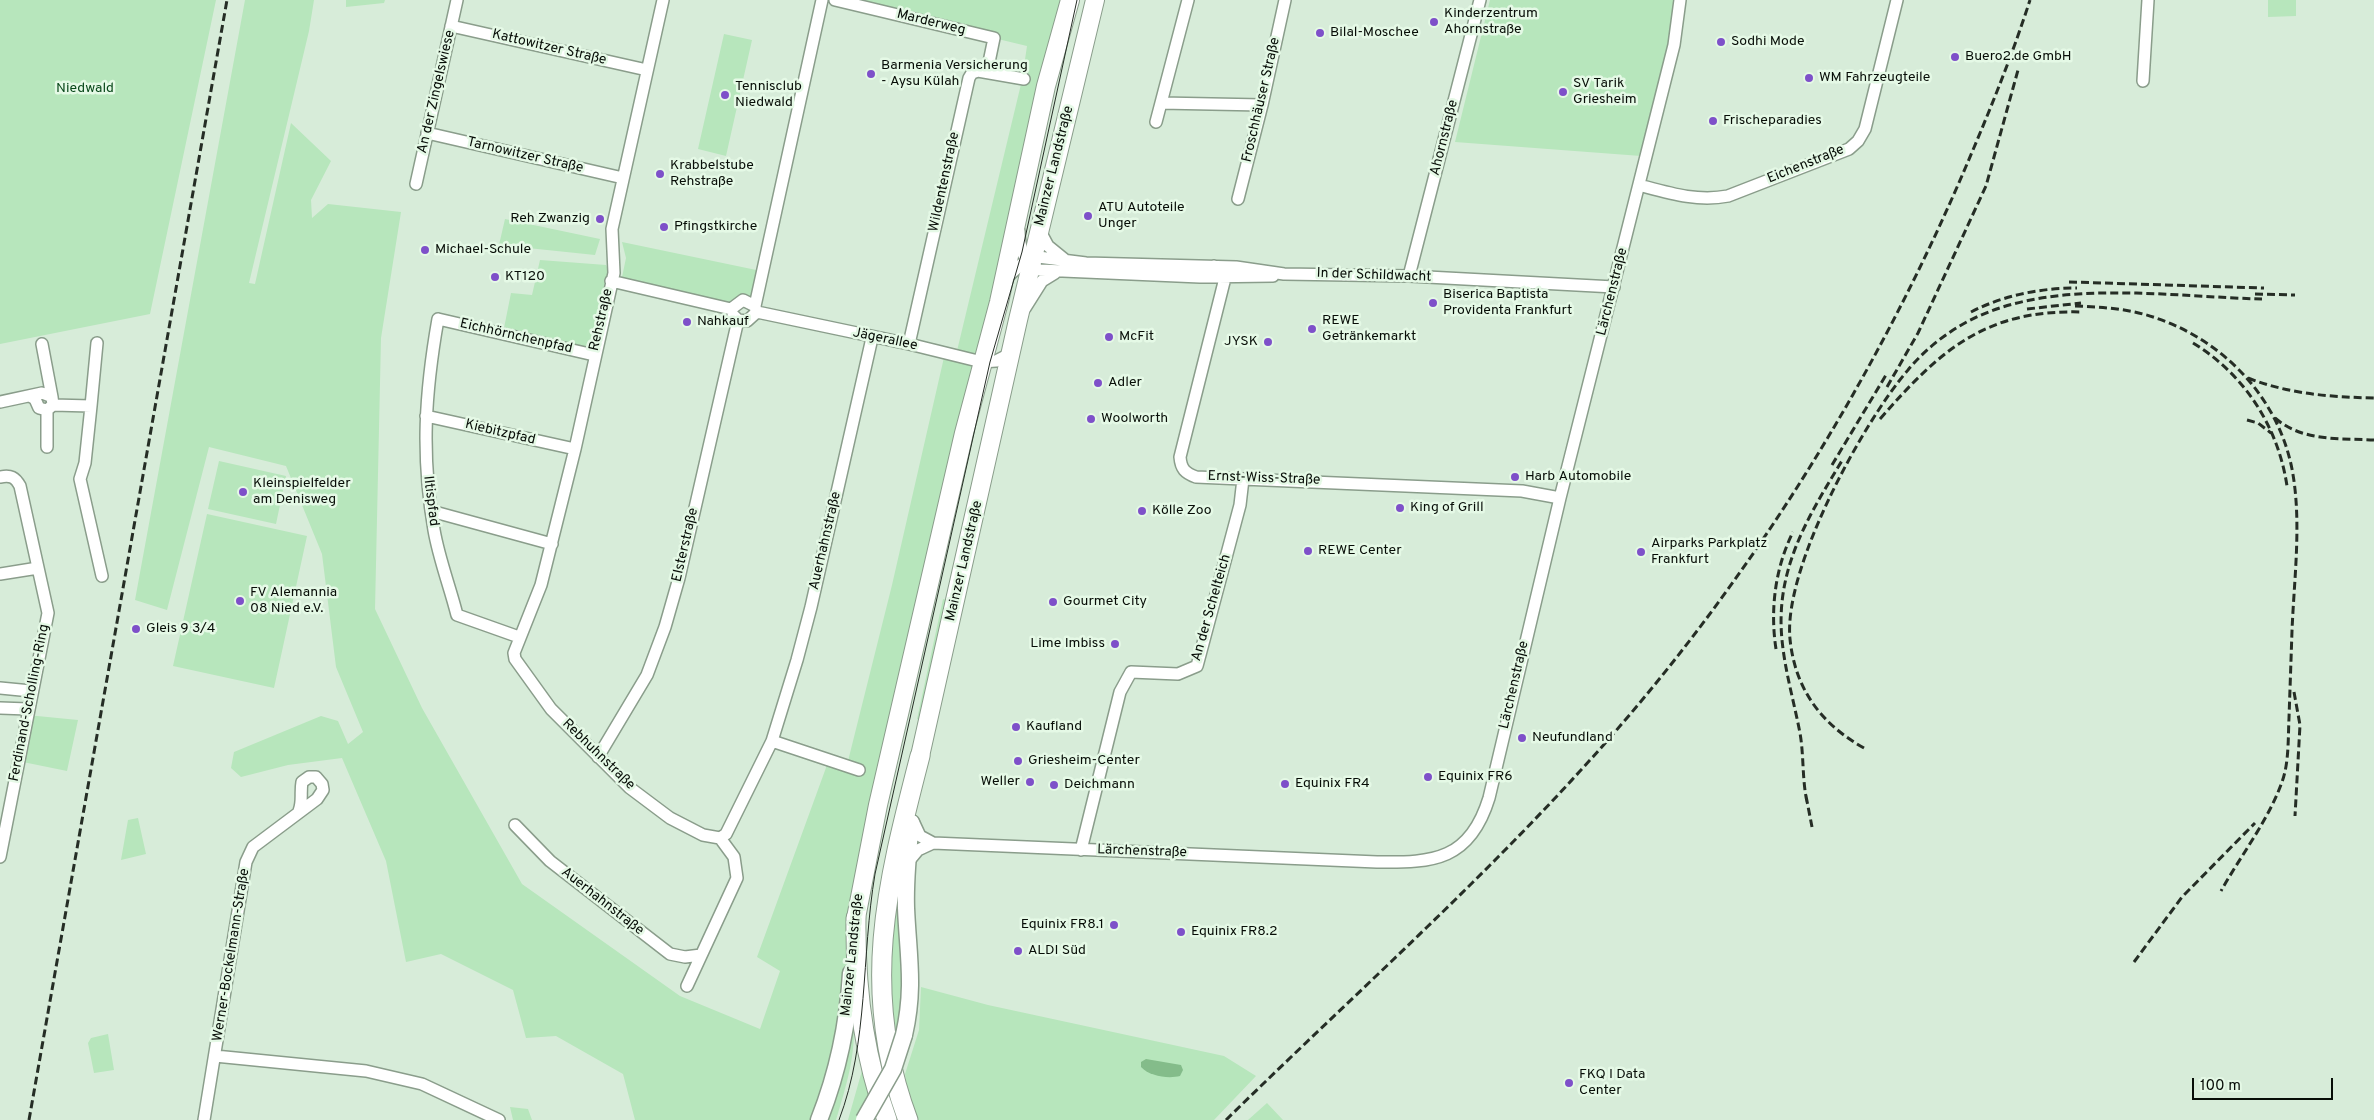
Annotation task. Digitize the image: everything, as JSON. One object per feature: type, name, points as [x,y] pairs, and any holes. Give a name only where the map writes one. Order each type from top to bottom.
[{"type":"highway","points":[[908,1120],[888,1051],[880,980],[887,896],[895,855],[920,756]]},
{"type":"highway","points":[[856,918],[857,980],[860,1016],[872,1076],[887,1120]]},
{"type":"main road","name":"Mainzer Landstraße","points":[[819,1120],[832,1084],[846,1028],[856,918],[878,805],[982,362],[1004,281],[1046,86],[1070,0]]},
{"type":"main road","name":"Mainzer Landstraße","points":[[864,1120],[893,1068],[904,1034],[911,998],[906,907],[906,866],[912,805],[920,756],[1012,353],[1031,261],[1040,231],[1095,0]]},
{"type":"street","name":"An der Zingelswiese","points":[[416,184],[457,0]]},
{"type":"street","name":"Rehstraße","points":[[519,637],[542,586],[575,449],[615,259],[612,229],[663,0]]},
{"type":"street","points":[[731,308],[738,320],[748,321],[756,309],[822,0]]},
{"type":"street","name":"Marderweg","points":[[834,0],[994,38],[987,72]]},
{"type":"street","points":[[1156,122],[1188,0]]},
{"type":"street","name":"Froschhäuser Straße","points":[[1238,199],[1262,105],[1284,0]]},
{"type":"street","name":"Ahornstraße","points":[[1409,276],[1480,0]]},
{"type":"street","name":"Lärchenstraße","points":[[933,843],[1419,862],[1446,855],[1459,846],[1479,824],[1489,798],[1560,498],[1674,45],[1680,0]]},
{"type":"street","name":"Eichenstraße","points":[[1639,185],[1697,199],[1710,200],[1728,196],[1849,149],[1858,142],[1865,129],[1897,0]]},
{"type":"street","points":[[2143,81],[2148,0]]},
{"type":"street","name":"Kattowitzer Straße","points":[[451,26],[647,70]]},
{"type":"street","name":"Wildentenstraße","points":[[909,344],[969,78],[972,73],[978,71],[987,72]]},
{"type":"street","points":[[987,72],[1024,79]]},
{"type":"street","points":[[1161,103],[1262,105]]},
{"type":"street","name":"Tarnowitzer Straße","points":[[427,133],[623,178]]},
{"type":"street","points":[[1004,281],[1012,271],[1031,261],[1020,245],[1018,209]]},
{"type":"street","points":[[1040,231],[1048,246],[1068,261]]},
{"type":"street","name":"In der Schildwacht","points":[[1031,261],[1055,272],[1202,277],[1265,277],[1284,274]]},
{"type":"street","name":"In der Schildwacht","points":[[1031,261],[1214,266],[1284,274],[1409,276],[1614,287]]},
{"type":"street","points":[[1214,266],[1225,277]]},
{"type":"street","points":[[1018,320],[1042,281],[1055,272]]},
{"type":"street","points":[[1202,277],[1214,282],[1221,291]]},
{"type":"street","name":"Ernst-Wiss-Straße","points":[[1225,277],[1181,463],[1186,473],[1196,477],[1522,491],[1560,498]]},
{"type":"street","name":"Jägerallee","points":[[611,281],[731,308],[743,300],[756,309],[872,338],[909,344],[982,362],[996,361],[1012,353]]},
{"type":"street","name":"Eichhörnchenpfad","points":[[438,319],[594,355]]},
{"type":"street","name":"Iltispfad","points":[[438,319],[428,376],[426,416],[427,484],[434,532],[457,615],[519,637]]},
{"type":"street","name":"Elsterstraße","points":[[598,756],[647,675],[665,626],[679,578],[738,320]]},
{"type":"street","name":"Auerhahnstraße","points":[[720,838],[726,834],[745,799],[772,741],[811,607],[872,338]]},
{"type":"street","points":[[97,343],[85,463],[80,479],[102,576]]},
{"type":"street","points":[[42,344],[51,404],[47,447]]},
{"type":"street","points":[[0,402],[30,396],[34,398],[40,408],[51,404],[90,406]]},
{"type":"street","name":"Kiebitzpfad","points":[[426,416],[575,449]]},
{"type":"street","name":"Ferdinand-Scholling-Ring","points":[[0,477],[9,475],[16,478],[20,486],[48,613],[4,816],[0,857]]},
{"type":"street","name":"An der Schelteich","points":[[1081,850],[1120,692],[1127,677],[1131,672],[1178,674],[1197,666],[1240,505],[1243,479]]},
{"type":"street","points":[[431,511],[552,544]]},
{"type":"street","points":[[0,574],[38,568]]},
{"type":"street","name":"Rebhuhnstraße","points":[[519,637],[514,653],[515,659],[551,709],[630,788],[670,818],[703,835],[720,838]]},
{"type":"street","points":[[0,688],[31,691]]},
{"type":"street","points":[[0,708],[28,709]]},
{"type":"street","points":[[772,741],[859,770]]},
{"type":"street","points":[[912,805],[916,830],[920,836],[933,843]]},
{"type":"street","name":"Werner-Bockelmann-Straße","points":[[204,1120],[246,862],[253,847],[298,811]]},
{"type":"street","name":"Auerhahnstraße","points":[[515,825],[550,861],[670,954],[685,957],[701,955]]},
{"type":"street","points":[[687,986],[737,878],[734,857],[720,838]]},
{"type":"street","points":[[906,866],[918,850],[933,843]]},
{"type":"street","points":[[215,1056],[366,1071],[422,1084],[499,1120]]},
{"type":"green space","name":"Niedwald","points":[[0,0],[216,0],[150,314],[0,344]]},
{"type":"green space","points":[[245,0],[314,0],[309,31],[249,283],[255,284],[291,123],[331,161],[311,200],[312,218],[328,204],[401,212],[381,338],[375,609],[422,708],[522,884],[680,996],[760,1029],[780,971],[757,957],[831,754],[847,765],[892,585],[945,353],[956,355],[1022,80],[1027,46],[835,0],[1070,0],[852,955],[819,1120],[635,1120],[623,1074],[556,1036],[526,1038],[513,990],[441,954],[406,962],[386,861],[342,758],[288,765],[241,777],[231,768],[234,752],[321,716],[338,721],[348,744],[363,732],[336,667],[322,554],[286,466],[209,447],[167,610],[135,600]]},
{"type":"green space","points":[[346,0],[385,0],[384,3],[346,7]]},
{"type":"green space","name":"SV Tarik Griesheim","points":[[1490,0],[1673,0],[1671,42],[1641,156],[1455,142]]},
{"type":"green space","points":[[2268,0],[2296,0],[2296,16],[2268,17]]},
{"type":"green space","name":"Tennisclub Niedwald","points":[[724,34],[752,40],[726,156],[698,149]]},
{"type":"green space","points":[[505,219],[600,239],[595,255],[499,245]]},
{"type":"green space","points":[[622,242],[761,271],[754,303],[739,306],[621,282],[626,258]]},
{"type":"green space","points":[[540,260],[606,265],[609,271],[593,349],[586,353],[503,333],[511,293],[532,295]]},
{"type":"green space","name":"Kleinspielfelder am Denisweg","points":[[219,461],[286,476],[276,524],[208,509]]},
{"type":"green space","name":"FV Alemannia 08 Nied e.V.","points":[[207,514],[307,536],[274,688],[173,666]]},
{"type":"green space","points":[[943,599],[947,600],[919,720],[917,719]]},
{"type":"green space","points":[[27,715],[78,720],[67,771],[18,761]]},
{"type":"green space","points":[[138,818],[146,854],[121,860],[128,820]]},
{"type":"green space","points":[[899,864],[905,998],[893,1052],[887,978]]},
{"type":"green space","points":[[921,987],[988,1005],[1224,1056],[1256,1076],[1214,1120],[914,1120],[910,1109],[905,1074],[919,1030]]},
{"type":"green space","points":[[853,1018],[852,1057],[843,1095],[836,1120],[825,1120]]},
{"type":"green space","points":[[108,1034],[114,1070],[94,1073],[88,1043],[91,1038]]},
{"type":"green space","points":[[863,1067],[871,1098],[857,1120],[848,1120]]},
{"type":"green space","points":[[1267,1103],[1283,1120],[1248,1120]]},
{"type":"green space","points":[[510,1107],[528,1109],[532,1120],[513,1120]]},
{"type":"shaded area","points":[[1146,1059],[1181,1065],[1183,1070],[1180,1076],[1175,1077],[1154,1075],[1141,1067],[1141,1062]]},
{"type":"tram line","points":[[839,1120],[849,1090],[860,1029],[875,874],[990,362],[1022,252],[1077,0]]},
{"type":"railway","points":[[29,1120],[227,0]]},
{"type":"railway","points":[[1226,1120],[1451,904],[1581,770],[1640,702],[1696,632],[1750,559],[1800,483],[1890,327],[1930,246],[1967,164],[2016,42],[2030,0]]},
{"type":"railway","points":[[1887,387],[1918,333],[1986,186],[2018,70]]},
{"type":"railway","points":[[2069,282],[2264,288]]},
{"type":"railway","points":[[1971,312],[1996,301],[2036,291],[2077,288]]},
{"type":"railway","points":[[1864,748],[1835,728],[1823,716],[1804,689],[1793,657],[1790,639],[1791,609],[1799,575],[1812,537],[1849,460],[1890,394],[1915,362],[1940,339],[1959,326],[1979,316],[2011,305],[2045,297],[2118,293],[2262,299]]},
{"type":"railway","points":[[2255,294],[2295,295]]},
{"type":"railway","points":[[2027,309],[2081,303]]},
{"type":"railway","points":[[2075,306],[2101,307],[2143,314],[2170,323],[2195,336],[2219,352],[2240,370],[2258,392],[2273,416],[2284,441],[2292,469],[2297,529],[2286,767],[2282,782],[2269,810],[2221,891]]},
{"type":"railway","points":[[1880,419],[1924,372],[1968,338],[1992,326],[2019,318],[2049,313],[2083,312]]},
{"type":"railway","points":[[2193,343],[2228,370],[2256,404],[2276,443],[2287,486]]},
{"type":"railway","points":[[1832,465],[1886,375]]},
{"type":"railway","points":[[2248,378],[2279,388],[2310,394],[2374,398]]},
{"type":"railway","points":[[2275,418],[2286,426],[2309,435],[2374,440]]},
{"type":"railway","points":[[2247,420],[2258,423],[2271,433]]},
{"type":"railway","points":[[1807,802],[1800,733],[1783,652],[1781,614],[1789,567],[1797,545],[1806,523],[1843,459]]},
{"type":"railway","points":[[1776,649],[1774,634],[1775,589],[1782,560],[1793,532]]},
{"type":"railway","points":[[2294,692],[2300,725],[2295,816]]},
{"type":"railway","points":[[1806,796],[1812,827]]},
{"type":"railway","points":[[2134,962],[2182,897],[2255,823]]},
{"type":"place","name":"Kinderzentrum Ahornstraße","points":[[1434,22]]},
{"type":"place","name":"Bilal-Moschee","points":[[1320,33]]},
{"type":"place","name":"Sodhi Mode","points":[[1721,42]]},
{"type":"place","name":"Buero2.de GmbH","points":[[1955,57]]},
{"type":"place","name":"Barmenia Versicherung - Aysu Külah","points":[[871,74]]},
{"type":"place","name":"WM Fahrzeugteile","points":[[1809,78]]},
{"type":"place","name":"SV Tarik Griesheim","points":[[1563,92]]},
{"type":"place","name":"Tennisclub Niedwald","points":[[725,95]]},
{"type":"place","name":"Frischeparadies","points":[[1713,121]]},
{"type":"place","name":"Krabbelstube Rehstraße","points":[[660,174]]},
{"type":"place","name":"ATU Autoteile Unger","points":[[1088,216]]},
{"type":"place","name":"Reh Zwanzig","points":[[600,219]]},
{"type":"place","name":"Pfingstkirche","points":[[664,227]]},
{"type":"place","name":"Michael-Schule","points":[[425,250]]},
{"type":"place","name":"KT120","points":[[495,277]]},
{"type":"place","name":"Biserica Baptista Providenta Frankfurt","points":[[1433,303]]},
{"type":"place","name":"Nahkauf","points":[[687,322]]},
{"type":"place","name":"REWE Getränkemarkt","points":[[1312,329]]},
{"type":"place","name":"McFit","points":[[1109,337]]},
{"type":"place","name":"JYSK","points":[[1268,342]]},
{"type":"place","name":"Adler","points":[[1098,383]]},
{"type":"place","name":"Woolworth","points":[[1091,419]]},
{"type":"place","name":"Harb Automobile","points":[[1515,477]]},
{"type":"place","name":"Kleinspielfelder am Denisweg","points":[[243,492]]},
{"type":"place","name":"King of Grill","points":[[1400,508]]},
{"type":"place","name":"Kölle Zoo","points":[[1142,511]]},
{"type":"place","name":"REWE Center","points":[[1308,551]]},
{"type":"place","name":"Airparks Parkplatz Frankfurt","points":[[1641,552]]},
{"type":"place","name":"FV Alemannia 08 Nied e.V.","points":[[240,601]]},
{"type":"place","name":"Gourmet City","points":[[1053,602]]},
{"type":"place","name":"Gleis 9 3/4","points":[[136,629]]},
{"type":"place","name":"Lime Imbiss","points":[[1115,644]]},
{"type":"place","name":"Kaufland","points":[[1016,727]]},
{"type":"place","name":"Neufundland","points":[[1522,738]]},
{"type":"place","name":"Griesheim-Center","points":[[1018,761]]},
{"type":"place","name":"Equinix FR6","points":[[1428,777]]},
{"type":"place","name":"Weller","points":[[1030,782]]},
{"type":"place","name":"Equinix FR4","points":[[1285,784]]},
{"type":"place","name":"Deichmann","points":[[1054,785]]},
{"type":"place","name":"Equinix FR8.1","points":[[1114,925]]},
{"type":"place","name":"Equinix FR8.2","points":[[1181,932]]},
{"type":"place","name":"ALDI Süd","points":[[1018,951]]},
{"type":"place","name":"FKQ I Data Center","points":[[1569,1083]]}]
